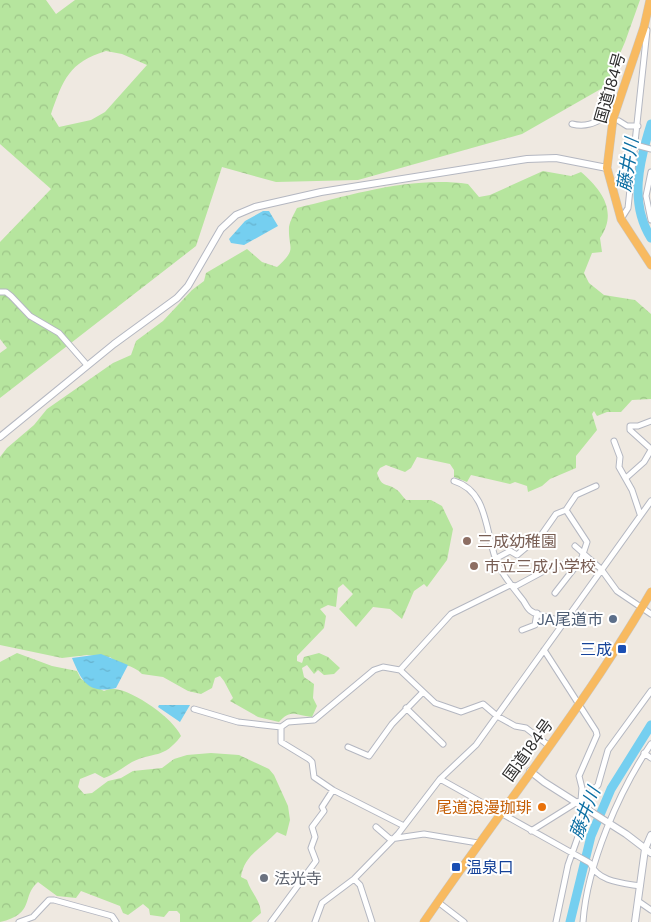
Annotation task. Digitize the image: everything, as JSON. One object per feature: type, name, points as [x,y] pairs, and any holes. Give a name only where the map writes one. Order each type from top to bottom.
[{"type":"highway","name":"国道184号","points":[[650,0],[617,118],[607,168],[621,219],[651,265]]},
{"type":"highway","name":"国道184号","points":[[424,922],[478,843],[579,703],[651,592]]},
{"type":"street","points":[[621,219],[628,208],[630,171],[636,144],[647,30],[644,27]]},
{"type":"street","points":[[572,124],[582,126],[594,124],[610,115],[627,126],[638,126]]},
{"type":"street","points":[[636,144],[651,149]]},
{"type":"street","points":[[0,437],[87,365],[183,292],[221,230],[228,221],[246,210],[321,192],[527,159],[556,158],[607,168]]},
{"type":"street","points":[[651,172],[646,196],[651,220]]},
{"type":"street","points":[[0,292],[6,292],[30,316],[59,333],[87,365]]},
{"type":"street","points":[[626,478],[644,462],[651,450],[630,430],[630,426],[638,426],[651,420]]},
{"type":"street","points":[[614,441],[620,457],[619,467],[626,478],[640,514]]},
{"type":"street","points":[[454,481],[464,484],[479,499],[484,511],[485,526],[496,558],[510,585],[531,611],[564,622]]},
{"type":"street","points":[[496,558],[510,551],[517,555],[542,534],[556,514],[566,510],[576,495],[596,486]]},
{"type":"street","points":[[315,922],[322,903],[354,879],[404,826],[440,779],[476,745],[651,501]]},
{"type":"street","points":[[400,670],[451,614],[510,585],[516,586],[557,564],[580,566],[587,547],[585,537],[566,510]]},
{"type":"street","points":[[576,546],[601,569],[617,591],[651,614]]},
{"type":"street","points":[[555,593],[576,566]]},
{"type":"street","points":[[522,630],[535,625],[537,613]]},
{"type":"street","points":[[544,650],[596,731],[597,736],[579,776],[582,788],[578,801]]},
{"type":"street","points":[[194,709],[238,722],[281,727],[288,722],[314,720],[374,670],[383,667],[400,670],[434,703],[457,712],[483,704],[497,716],[515,726],[526,728],[548,745]]},
{"type":"street","points":[[531,830],[578,801],[598,785],[608,750],[651,691]]},
{"type":"street","points":[[348,747],[369,756],[406,708],[423,692]]},
{"type":"street","points":[[406,708],[443,744]]},
{"type":"street","points":[[281,727],[281,742],[312,762],[314,777],[333,790],[404,826]]},
{"type":"street","points":[[583,922],[591,865],[624,790],[651,744]]},
{"type":"street","points":[[644,753],[651,758]]},
{"type":"street","points":[[530,770],[578,801],[589,812],[648,851]]},
{"type":"street","points":[[440,779],[591,865],[596,873],[610,881],[640,886]]},
{"type":"street","points":[[271,922],[316,861],[311,848],[315,837],[312,827],[324,811],[322,807],[333,790]]},
{"type":"street","points":[[556,922],[574,855],[589,812]]},
{"type":"street","points":[[376,827],[392,838],[424,834],[478,843]]},
{"type":"street","points":[[635,922],[640,886],[651,835]]},
{"type":"street","points":[[354,879],[360,885],[372,922]]},
{"type":"street","points":[[19,922],[34,919],[49,900],[112,916],[116,922]]},
{"type":"street","points":[[638,901],[651,910]]},
{"type":"street","points":[[438,902],[464,922]]},
{"type":"green space","points":[[0,0],[46,0],[56,14],[75,0],[640,0],[606,86],[522,134],[358,180],[276,182],[222,167],[196,246],[0,398],[0,353],[7,348],[0,339],[0,242],[51,189],[0,144]],"holes":[[[106,51],[122,54],[147,65],[105,112],[91,120],[59,127],[51,114],[59,91],[69,74],[83,61],[94,55]]]},
{"type":"green space","points":[[543,171],[571,176],[581,172],[595,186],[605,202],[608,219],[600,238],[602,252],[592,253],[584,273],[589,283],[604,295],[635,300],[651,314],[651,399],[632,400],[621,412],[607,412],[597,416],[594,411],[592,414],[597,430],[576,456],[576,468],[550,479],[542,486],[528,492],[527,486],[515,482],[510,484],[471,475],[467,482],[454,477],[454,470],[450,464],[417,457],[411,468],[405,472],[386,465],[380,468],[377,473],[381,481],[397,490],[406,500],[431,500],[442,506],[453,529],[447,560],[427,587],[424,584],[414,591],[402,619],[390,609],[373,607],[356,627],[339,609],[353,594],[343,584],[338,588],[336,607],[328,605],[320,609],[326,616],[324,628],[297,656],[297,661],[302,663],[304,657],[319,653],[328,657],[340,668],[334,674],[324,675],[318,670],[314,674],[307,665],[302,668],[304,677],[314,684],[313,698],[317,706],[312,717],[290,714],[279,722],[258,717],[230,701],[233,698],[220,676],[215,678],[212,688],[201,694],[188,691],[163,677],[142,674],[135,668],[110,657],[87,655],[62,658],[0,645],[0,457],[7,448],[34,425],[47,409],[113,363],[131,355],[136,341],[163,321],[192,290],[204,281],[206,273],[247,249],[262,262],[277,267],[290,252],[289,227],[297,208],[382,188],[425,183],[447,182],[468,184],[479,197],[490,195]]},
{"type":"green space","points":[[17,653],[52,666],[77,671],[81,679],[104,691],[114,689],[123,691],[142,700],[170,721],[181,736],[169,749],[132,762],[104,778],[95,773],[80,779],[78,787],[84,794],[92,793],[108,781],[121,778],[133,771],[162,768],[174,759],[187,755],[211,753],[239,755],[269,769],[274,775],[288,806],[290,820],[286,836],[277,832],[250,857],[243,869],[241,877],[247,880],[259,904],[261,913],[251,922],[180,922],[180,914],[177,911],[169,911],[164,917],[150,915],[149,909],[143,904],[128,915],[123,913],[120,906],[81,891],[76,898],[57,896],[38,882],[33,887],[23,910],[11,919],[0,922],[0,662]]},
{"type":"water","points":[[263,211],[269,211],[278,226],[244,245],[231,243],[229,239],[245,221]]},
{"type":"water","points":[[101,654],[128,665],[116,688],[99,689],[87,684],[79,674],[72,658]]},
{"type":"water","points":[[159,705],[190,705],[180,722],[158,707]]},
{"type":"waterway","name":"藤井川","points":[[651,124],[638,182],[640,211],[644,225],[651,238]]},
{"type":"waterway","name":"藤井川","points":[[570,922],[591,836],[611,789],[651,725]]},
{"type":"place","name":"三成幼稚園","points":[[467,541]]},
{"type":"place","name":"市立三成小学校","points":[[474,566]]},
{"type":"place","name":"JA尾道市","points":[[613,619]]},
{"type":"place","name":"三成","points":[[622,649]]},
{"type":"place","name":"尾道浪漫珈琲","points":[[542,807]]},
{"type":"place","name":"温泉口","points":[[456,867]]},
{"type":"place","name":"法光寺","points":[[264,878]]}]
